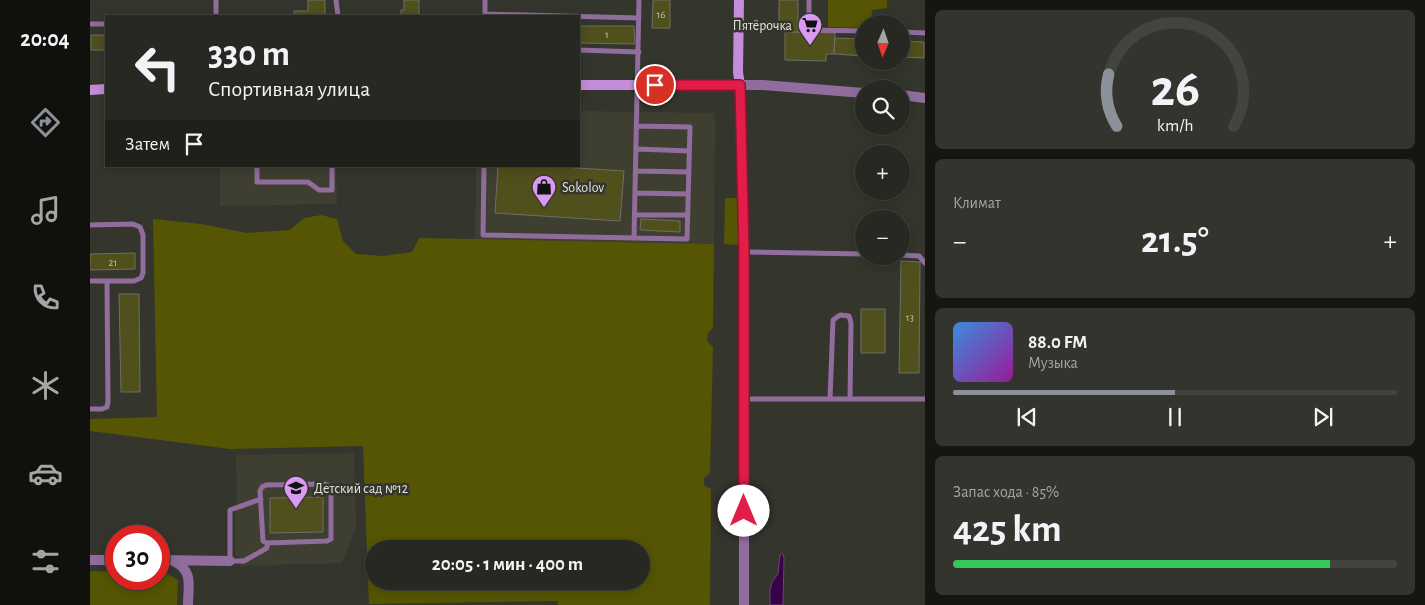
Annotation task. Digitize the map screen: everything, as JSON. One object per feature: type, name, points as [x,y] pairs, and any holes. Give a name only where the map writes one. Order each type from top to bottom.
[{"type":"street","points":[[739,0],[738,72],[740,85],[744,252],[744,605]]},
{"type":"street","points":[[580,85],[763,85],[855,91]]},
{"type":"street","points":[[90,90],[105,90]]},
{"type":"street","points":[[910,97],[925,98]]},
{"type":"street","points":[[90,560],[105,560]]},
{"type":"street","points":[[170,560],[230,561]]},
{"type":"street","points":[[170,560],[181,565],[189,578],[188,605]]},
{"type":"lane","points":[[216,0],[216,15]]},
{"type":"lane","points":[[336,0],[338,15]]},
{"type":"lane","points":[[485,0],[485,15]]},
{"type":"lane","points":[[634,238],[640,0]]},
{"type":"lane","points":[[809,0],[809,30],[855,31]]},
{"type":"lane","points":[[580,17],[639,18]]},
{"type":"lane","points":[[90,24],[105,24]]},
{"type":"lane","points":[[910,32],[925,32]]},
{"type":"lane","points":[[580,50],[639,52]]},
{"type":"lane","points":[[484,167],[483,235],[687,239],[690,127],[637,126]]},
{"type":"lane","points":[[637,150],[689,151]]},
{"type":"lane","points":[[257,167],[257,182],[308,182],[319,190],[332,190],[332,167]]},
{"type":"lane","points":[[636,171],[689,172]]},
{"type":"lane","points":[[636,193],[688,194]]},
{"type":"lane","points":[[635,215],[688,216]]},
{"type":"lane","points":[[90,225],[133,224],[140,227],[143,235],[143,273],[141,278],[134,281],[90,281]]},
{"type":"lane","points":[[744,252],[855,254]]},
{"type":"lane","points":[[910,256],[919,256],[925,263]]},
{"type":"lane","points":[[90,409],[107,407],[108,401],[107,281]]},
{"type":"lane","points":[[830,399],[833,320],[840,315],[849,316],[851,323],[850,399]]},
{"type":"lane","points":[[744,399],[925,399]]},
{"type":"lane","points":[[325,484],[329,486],[331,489],[331,539],[327,542],[268,543],[263,541],[261,499],[260,491],[262,487],[266,486],[325,484]]},
{"type":"lane","points":[[261,499],[230,510],[230,561],[244,561],[267,548],[268,543]]},
{"type":"shaded area","points":[[828,0],[887,0],[887,8],[872,10],[872,15],[855,15],[855,28],[828,27]]},
{"type":"shaded area","points":[[580,111],[715,113],[714,244],[475,240],[476,167],[580,167]]},
{"type":"shaded area","points":[[220,167],[336,167],[337,204],[220,206]]},
{"type":"shaded area","points":[[725,198],[739,198],[738,245],[724,244]]},
{"type":"shaded area","points":[[321,215],[337,219],[343,241],[356,254],[383,256],[412,252],[419,238],[714,244],[713,328],[708,333],[707,341],[713,347],[710,473],[704,478],[704,485],[711,489],[710,605],[558,605],[557,601],[369,604],[368,590],[650,590],[650,540],[367,540],[363,446],[230,449],[90,431],[90,419],[157,417],[153,219],[201,224],[247,233],[290,230],[304,218]]},
{"type":"shaded area","name":"Детский сад №12","points":[[354,453],[356,527],[342,563],[240,566],[239,557],[235,556],[235,512],[237,510],[236,455]]},
{"type":"shaded area","points":[[782,553],[784,558],[783,605],[770,605],[770,590],[772,582],[778,574],[780,555]]},
{"type":"shaded area","points":[[90,571],[105,572],[105,590],[170,590],[170,575],[178,580],[177,605],[90,605]]},
{"type":"building","points":[[308,0],[325,0],[325,15],[294,15],[294,11],[308,11]]},
{"type":"building","points":[[404,0],[419,0],[419,15],[401,15],[401,10],[404,10]]},
{"type":"building","points":[[653,0],[670,0],[670,28],[652,28]]},
{"type":"building","points":[[779,0],[798,0],[798,32],[779,31]]},
{"type":"building","points":[[580,26],[634,26],[635,44],[580,43]]},
{"type":"building","name":"Пятёрочка","points":[[785,32],[835,33],[834,54],[826,54],[826,61],[785,60]]},
{"type":"building","points":[[91,35],[105,35],[105,50],[91,50]]},
{"type":"building","points":[[835,38],[855,39],[855,55],[834,54]]},
{"type":"building","points":[[910,41],[924,42],[924,58],[910,57]]},
{"type":"building","points":[[498,167],[562,167],[624,171],[620,221],[495,213]]},
{"type":"building","points":[[641,219],[680,221],[680,232],[640,230]]},
{"type":"building","points":[[135,253],[135,269],[90,270],[90,254]]},
{"type":"building","points":[[910,261],[920,262],[919,373],[899,373],[901,265],[910,265]]},
{"type":"building","points":[[119,294],[139,294],[140,392],[121,392]]},
{"type":"building","points":[[861,309],[885,309],[885,353],[861,353]]},
{"type":"building","points":[[323,497],[323,532],[270,533],[270,498]]},
{"type":"place","name":"Пятёрочка","points":[[810,46]]},
{"type":"place","name":"Sokolov","points":[[544,208]]},
{"type":"place","name":"Детский сад №12","points":[[296,509]]},
{"type":"route","points":[[655,85],[740,85],[744,252],[744,511]]}]
